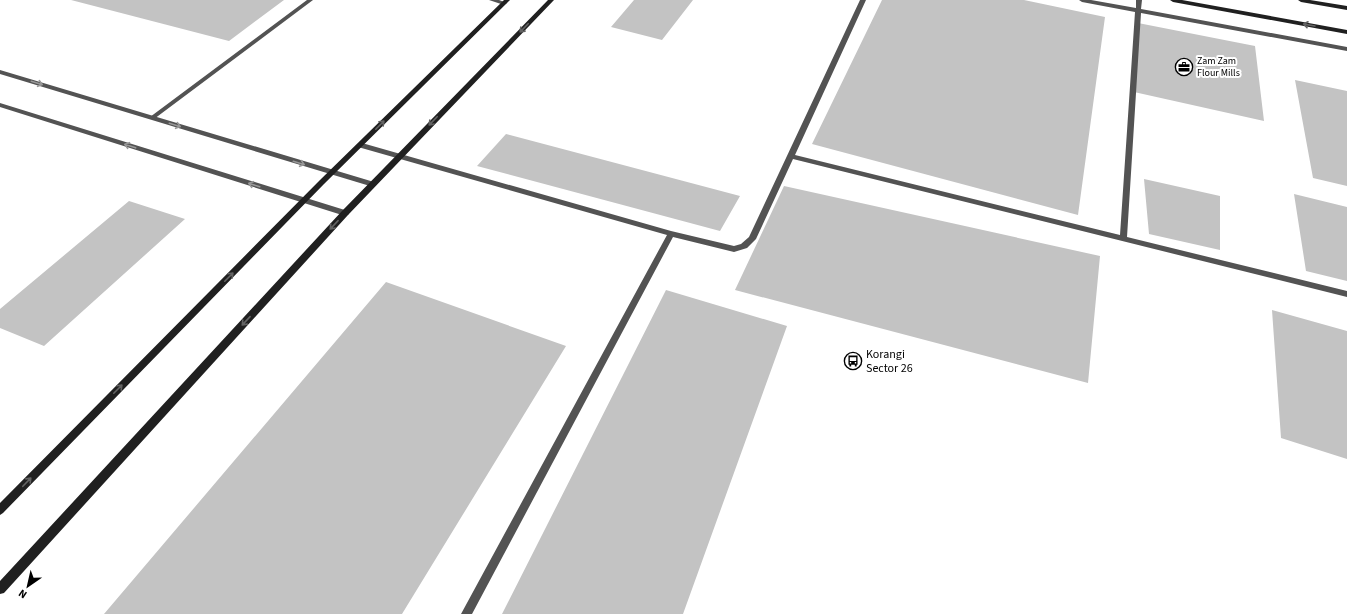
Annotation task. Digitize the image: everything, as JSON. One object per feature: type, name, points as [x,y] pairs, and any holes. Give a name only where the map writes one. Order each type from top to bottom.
[{"type":"street","points":[[152,118],[310,0]]},
{"type":"street","points":[[492,0],[506,1]]},
{"type":"street","points":[[0,588],[372,184],[551,0]]},
{"type":"street","points":[[360,145],[401,155],[671,234],[734,249],[744,246],[752,239],[863,0]]},
{"type":"street","points":[[1082,0],[1347,49]]},
{"type":"street","points":[[1123,238],[1139,0]]},
{"type":"street","points":[[1173,0],[1347,32]]},
{"type":"street","points":[[1301,0],[1347,8]]},
{"type":"street","points":[[0,510],[332,172],[506,1]]},
{"type":"street","points":[[0,72],[372,184]]},
{"type":"street","points":[[0,105],[345,213]]},
{"type":"street","points":[[791,156],[1347,294]]},
{"type":"street","points":[[466,614],[671,234]]},
{"type":"building","points":[[71,0],[284,0],[229,41]]},
{"type":"building","points":[[634,0],[693,0],[662,40],[611,27]]},
{"type":"building","points":[[882,0],[1024,0],[1105,17],[1078,215],[812,144]]},
{"type":"building","points":[[1138,23],[1255,46],[1264,121],[1134,92]]},
{"type":"building","points":[[1295,80],[1347,91],[1347,186],[1313,178]]},
{"type":"building","points":[[506,134],[740,196],[720,231],[477,166]]},
{"type":"building","points":[[1144,179],[1220,196],[1220,250],[1149,234]]},
{"type":"building","points":[[784,186],[1100,256],[1088,383],[735,290]]},
{"type":"building","points":[[1294,194],[1347,207],[1347,281],[1306,271]]},
{"type":"building","points":[[129,201],[185,219],[44,346],[0,328],[0,309]]},
{"type":"building","points":[[386,282],[566,346],[402,614],[104,614]]},
{"type":"building","points":[[666,290],[787,326],[683,614],[502,614]]},
{"type":"building","points":[[1272,310],[1347,331],[1347,459],[1281,438]]},
{"type":"place","name":"Zam Zam Flour Mills","points":[[1184,67]]},
{"type":"place","name":"Korangi Sector 26","points":[[853,361]]}]
